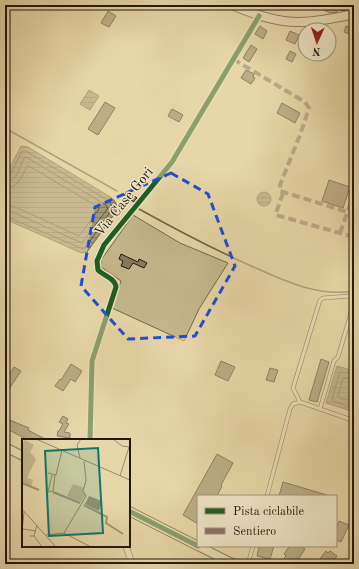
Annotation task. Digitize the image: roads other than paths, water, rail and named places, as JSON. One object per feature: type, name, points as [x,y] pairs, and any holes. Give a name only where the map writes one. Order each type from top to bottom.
[{"type":"street","points":[[232,5],[259,16],[277,20],[299,22],[354,14]]},
{"type":"street","name":"Via Case Gori","points":[[90,439],[92,361],[116,287],[113,280],[98,270],[98,256],[107,241],[172,162],[259,16]]},
{"type":"street","points":[[5,446],[22,455]]},
{"type":"street","points":[[130,512],[197,545]]},
{"type":"street","points":[[126,547],[132,564]]},
{"type":"street","points":[[200,547],[234,564]]},
{"type":"lane","points":[[300,402],[293,388],[320,300],[323,298],[354,298]]},
{"type":"lane","points":[[320,409],[334,361],[338,357],[354,303]]},
{"type":"lane","points":[[267,495],[291,406],[294,403],[300,402],[349,419]]},
{"type":"lane","points":[[248,564],[253,547]]},
{"type":"water","points":[[89,90],[99,96],[90,110],[80,104]]},
{"type":"water","points":[[21,146],[28,147],[115,201],[117,206],[116,212],[87,252],[79,252],[5,219],[5,177]]},
{"type":"water","points":[[264,192],[269,194],[271,199],[269,204],[264,206],[259,204],[257,199],[259,194]]},
{"type":"water","points":[[337,366],[354,371],[354,401],[351,411],[326,403]]},
{"type":"waterway","points":[[5,128],[117,191]]},
{"type":"waterway","points":[[139,209],[221,252],[262,271],[300,286],[326,292],[354,291]]}]
